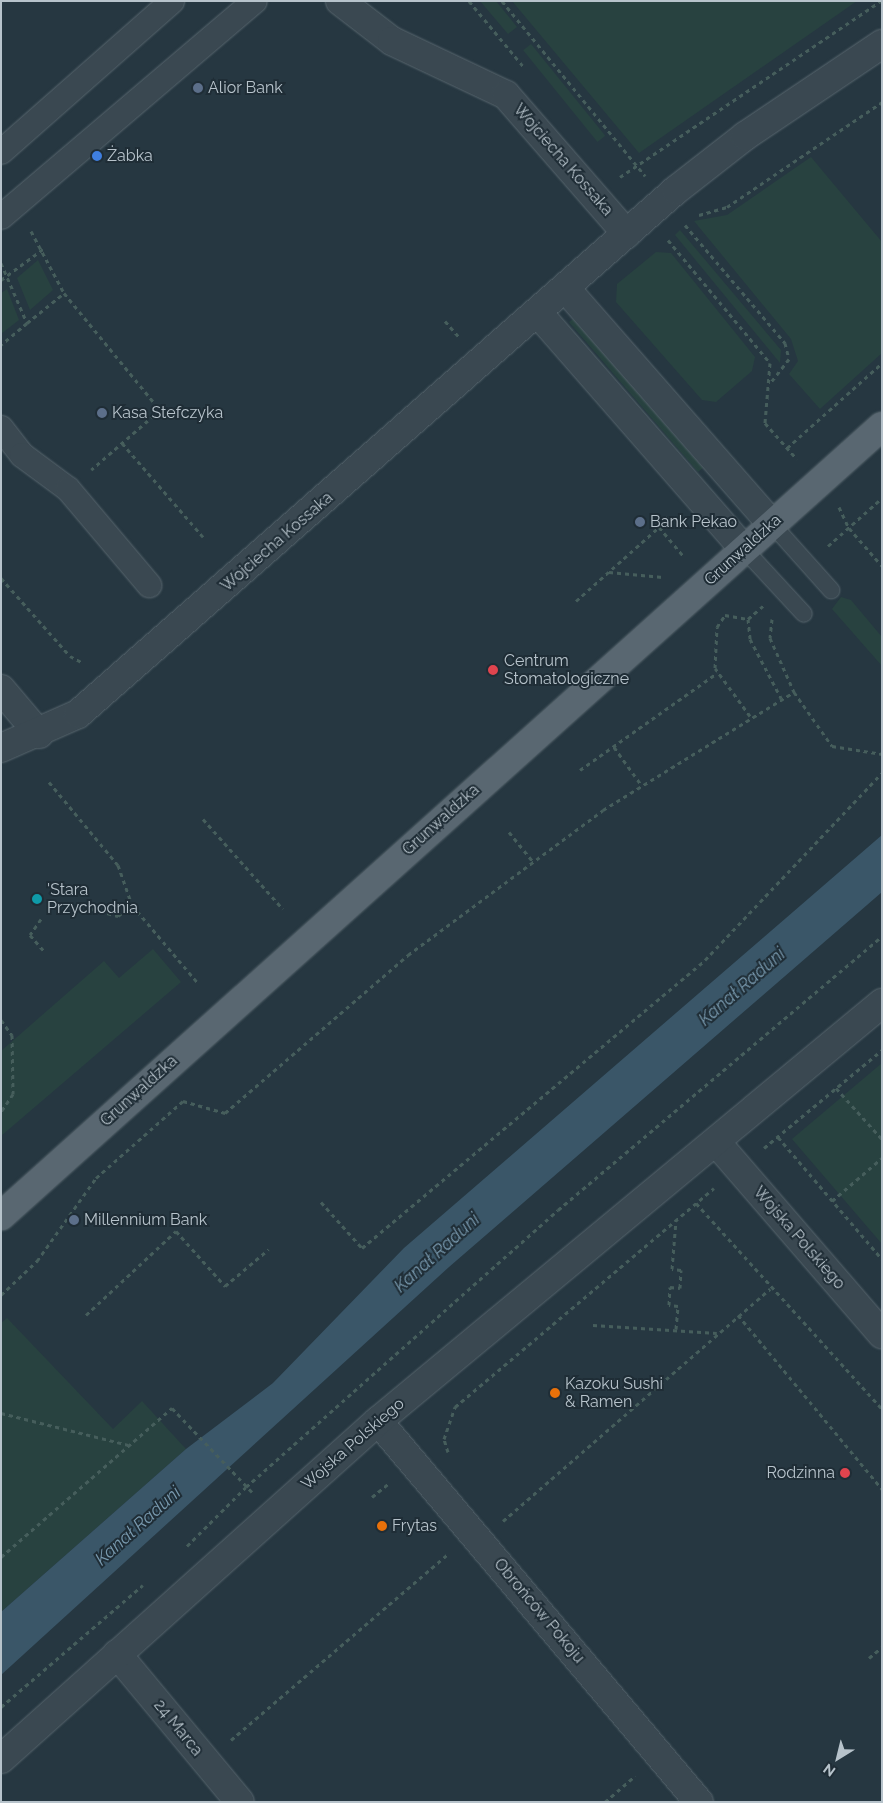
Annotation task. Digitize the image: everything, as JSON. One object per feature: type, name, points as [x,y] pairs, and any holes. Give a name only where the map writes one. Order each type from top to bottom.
[{"type":"main road","name":"Grunwaldzka","points":[[1,1216],[882,426]]},
{"type":"street","points":[[1,152],[172,1]]},
{"type":"street","points":[[8,211],[255,1]]},
{"type":"street","name":"Wojciecha Kossaka","points":[[340,1],[392,41],[506,95],[627,234]]},
{"type":"street","name":"Wojciecha Kossaka","points":[[1,748],[38,734],[78,714],[627,234],[673,211],[745,136],[882,44]]},
{"type":"street","points":[[566,289],[772,524]]},
{"type":"street","points":[[538,313],[744,549]]},
{"type":"street","points":[[1,428],[22,455],[68,489],[149,585]]},
{"type":"street","points":[[1,689],[38,734]]},
{"type":"street","name":"Wojska Polskiego","points":[[1,1759],[378,1421],[882,1003]]},
{"type":"street","name":"Wojska Polskiego","points":[[716,1142],[882,1334]]},
{"type":"street","name":"Obrońców Pokoju","points":[[378,1421],[699,1802]]},
{"type":"street","name":"24 Marca","points":[[117,1654],[240,1802]]},
{"type":"lane","points":[[772,524],[831,590]]},
{"type":"lane","points":[[744,549],[804,614]]},
{"type":"path","points":[[502,1],[673,211],[785,343],[789,359],[771,383],[765,424]]},
{"type":"path","points":[[618,179],[636,165],[881,1]]},
{"type":"path","points":[[673,211],[726,207],[882,102]]},
{"type":"path","points":[[8,211],[43,249],[64,293],[160,410],[68,489]]},
{"type":"path","points":[[673,211],[676,226]]},
{"type":"path","points":[[658,242],[670,231]]},
{"type":"path","points":[[1,280],[43,249]]},
{"type":"path","points":[[1,263],[8,274],[27,323]]},
{"type":"path","points":[[1,345],[64,293]]},
{"type":"path","points":[[787,448],[882,363]]},
{"type":"path","points":[[122,443],[204,537]]},
{"type":"path","points":[[849,528],[882,498]]},
{"type":"path","points":[[837,504],[849,528],[882,566]]},
{"type":"path","points":[[576,601],[667,520],[669,509]]},
{"type":"path","points":[[659,527],[684,557]]},
{"type":"path","points":[[608,572],[663,576]]},
{"type":"path","points":[[1,578],[70,656],[83,663]]},
{"type":"path","points":[[750,716],[718,673],[717,627],[725,615],[748,618],[767,603],[773,621],[770,638],[794,692],[832,746],[882,754]]},
{"type":"path","points":[[748,618],[750,639],[781,698]]},
{"type":"path","points":[[580,770],[718,673]]},
{"type":"path","points":[[1,1295],[37,1261],[96,1178],[183,1101],[225,1112],[408,955],[533,862],[642,786],[750,716],[794,692]]},
{"type":"path","points":[[614,747],[642,786]]},
{"type":"path","points":[[322,1202],[362,1248],[704,960],[882,773]]},
{"type":"path","points":[[49,782],[118,865],[132,905],[197,982]]},
{"type":"path","points":[[203,819],[283,909]]},
{"type":"path","points":[[510,832],[533,862]]},
{"type":"path","points":[[92,909],[118,916],[132,905]]},
{"type":"path","points":[[41,919],[30,935],[44,951]]},
{"type":"path","points":[[185,1548],[246,1487],[558,1210],[882,936]]},
{"type":"path","points":[[1,1020],[12,1035],[13,1094],[1,1112]]},
{"type":"path","points":[[836,1088],[882,1139]]},
{"type":"path","points":[[778,1137],[881,1257]]},
{"type":"path","points":[[832,1201],[882,1158]]},
{"type":"path","points":[[696,1203],[770,1289],[882,1410]]},
{"type":"path","points":[[676,1220],[672,1269],[681,1270],[680,1288],[670,1287],[669,1305],[678,1306],[676,1329]]},
{"type":"path","points":[[86,1315],[176,1231],[225,1286],[269,1249]]},
{"type":"path","points":[[498,1524],[770,1289]]},
{"type":"path","points":[[450,1457],[444,1439],[455,1407],[576,1304]]},
{"type":"path","points":[[738,1315],[882,1489]]},
{"type":"path","points":[[593,1325],[718,1332]]},
{"type":"path","points":[[1,1557],[172,1408],[237,1477]]},
{"type":"path","points":[[1,1413],[129,1445]]},
{"type":"path","points":[[229,1741],[453,1550]]},
{"type":"path","points":[[1,1707],[148,1580]]},
{"type":"path","points":[[869,1658],[882,1647]]},
{"type":"path","points":[[605,1802],[641,1771]]},
{"type":"green space","points":[[480,1],[496,1],[517,27],[508,34]]},
{"type":"green space","points":[[512,1],[857,1],[639,153]]},
{"type":"green space","points":[[531,44],[605,136],[597,142],[523,50]]},
{"type":"green space","points":[[811,157],[882,242],[882,353],[820,409],[789,374],[798,361],[791,339],[694,221],[727,215]]},
{"type":"green space","points":[[680,230],[781,350],[780,363],[675,235]]},
{"type":"green space","points":[[656,252],[671,253],[755,357],[752,371],[716,402],[702,400],[616,302],[617,284]]},
{"type":"green space","points":[[38,260],[53,290],[30,310],[17,278]]},
{"type":"green space","points":[[7,289],[19,320],[1,334],[1,293]]},
{"type":"green space","points":[[573,319],[703,468],[698,472],[569,322]]},
{"type":"green space","points":[[841,597],[851,600],[882,637],[882,666],[832,609]]},
{"type":"green space","points":[[153,949],[181,982],[1,1136],[1,1051],[104,961],[119,978]]},
{"type":"green space","points":[[882,1063],[882,1244],[792,1139]]},
{"type":"green space","points":[[7,1318],[113,1429],[142,1401],[186,1449],[1,1612],[1,1323]]},
{"type":"water","name":"Kanał Raduni","points":[[882,835],[882,892],[449,1267],[1,1675],[1,1612],[186,1449],[273,1383],[404,1248]]},
{"type":"place","name":"Alior Bank","points":[[198,88]]},
{"type":"place","name":"Żabka","points":[[97,156]]},
{"type":"place","name":"Kasa Stefczyka","points":[[102,413]]},
{"type":"place","name":"Bank Pekao","points":[[640,522]]},
{"type":"place","name":"Centrum Stomatologiczne","points":[[493,670]]},
{"type":"place","name":"'Stara Przychodnia","points":[[37,899]]},
{"type":"place","name":"Millennium Bank","points":[[74,1220]]},
{"type":"place","name":"Kazoku Sushi & Ramen","points":[[555,1393]]},
{"type":"place","name":"Rodzinna","points":[[845,1473]]},
{"type":"place","name":"Frytas","points":[[382,1526]]}]
